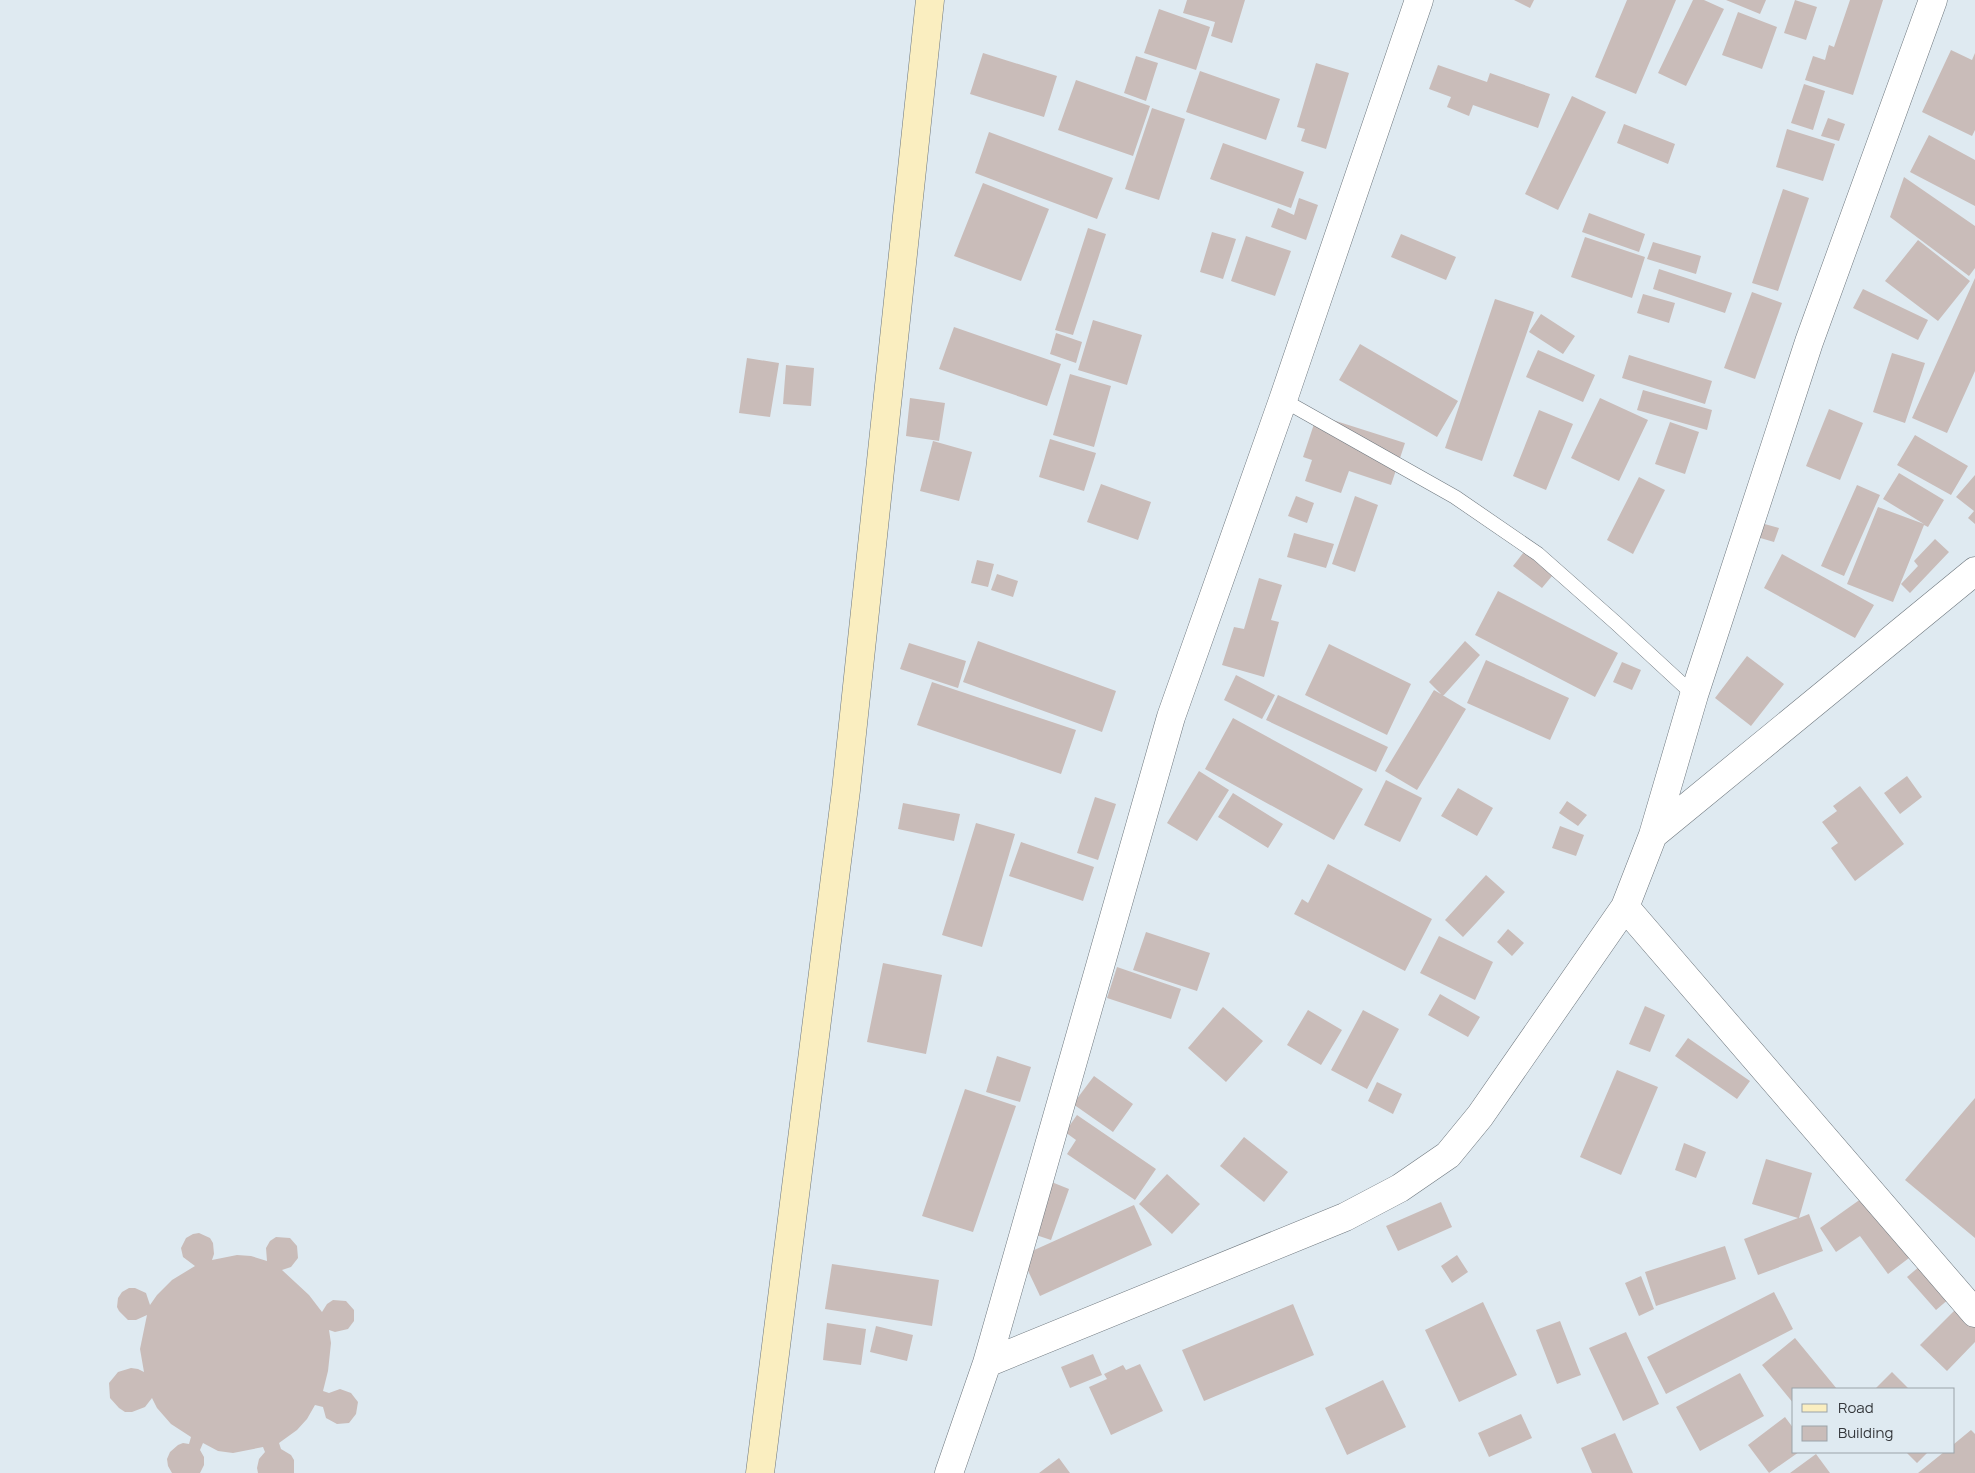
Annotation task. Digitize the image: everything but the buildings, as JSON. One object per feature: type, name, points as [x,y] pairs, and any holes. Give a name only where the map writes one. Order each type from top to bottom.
[{"type":"street","points":[[760,1473],[844,800],[930,0]]},
{"type":"street","points":[[949,1473],[987,1363],[1170,717],[1283,400],[1419,0]]},
{"type":"street","points":[[987,1363],[1345,1217],[1400,1188],[1448,1155],[1480,1116],[1625,907],[1653,835],[1694,695],[1810,342],[1932,0]]},
{"type":"street","points":[[1653,835],[1975,571]]},
{"type":"street","points":[[1625,907],[1975,1313]]},
{"type":"lane","points":[[1283,400],[1454,497],[1538,554],[1694,695]]}]
